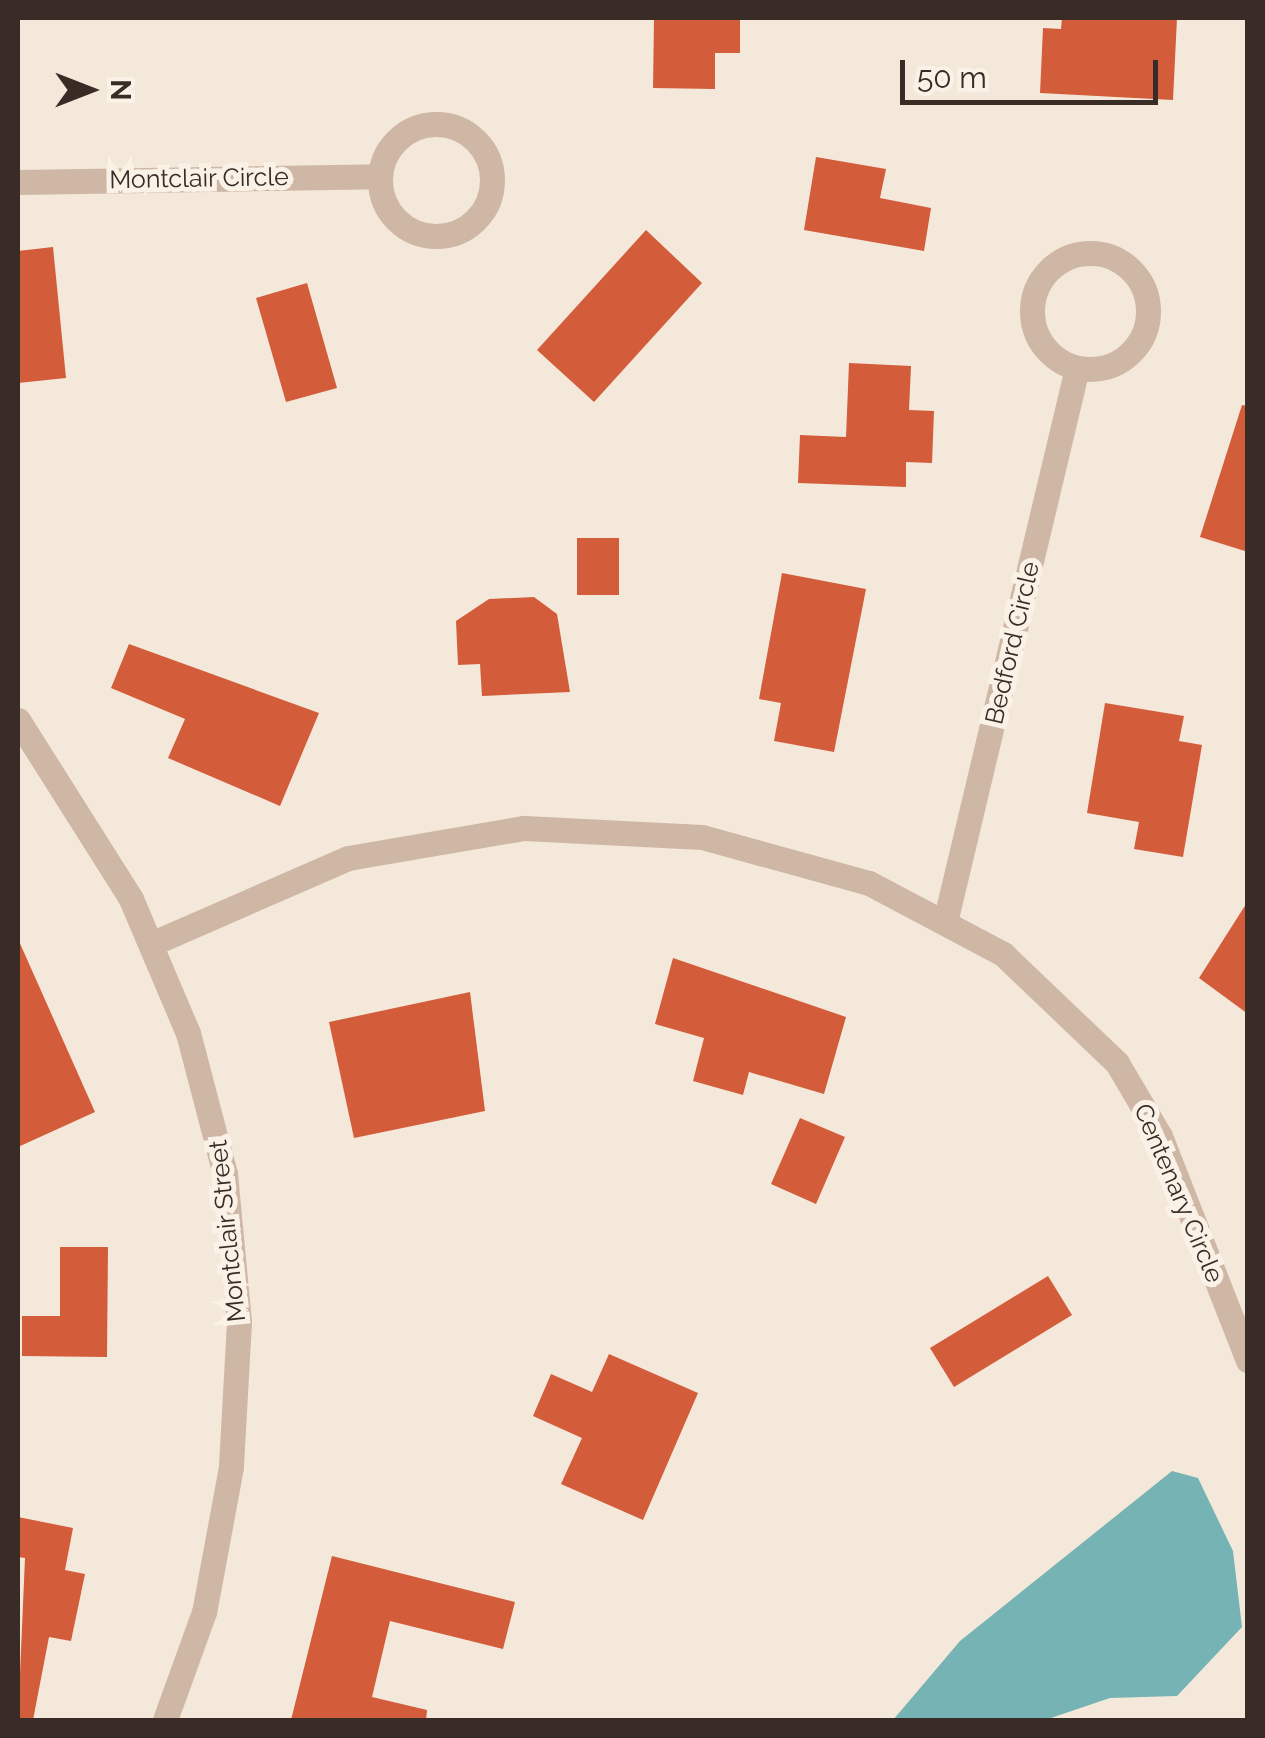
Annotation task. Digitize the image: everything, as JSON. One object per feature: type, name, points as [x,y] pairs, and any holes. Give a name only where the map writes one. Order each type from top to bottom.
[{"type":"street","points":[[446,124],[478,142],[493,177],[484,212],[436,237],[402,225],[380,176],[394,142],[446,124]]},
{"type":"street","name":"Montclair Circle","points":[[18,182],[380,176]]},
{"type":"street","points":[[1104,254],[1134,273],[1148,318],[1123,359],[1078,368],[1046,349],[1033,304],[1058,263],[1104,254]]},
{"type":"street","name":"Bedford Circle","points":[[946,918],[1078,368]]},
{"type":"street","name":"Montclair Street","points":[[18,720],[84,815],[151,944],[216,1127],[239,1322],[224,1516],[204,1612],[165,1720]]},
{"type":"street","name":"Centenary Circle","points":[[151,944],[348,858],[434,838],[568,826],[747,844],[946,918],[1040,983],[1130,1080],[1248,1360]]},
{"type":"water","points":[[1172,1471],[1198,1478],[1233,1551],[1242,1627],[1177,1696],[1110,1698],[1045,1720],[893,1720],[960,1641]]},
{"type":"building","points":[[654,18],[740,18],[740,53],[715,53],[715,89],[653,88]]},
{"type":"building","points":[[1062,18],[1177,18],[1173,100],[1040,93],[1043,28],[1061,29]]},
{"type":"building","points":[[816,157],[886,169],[880,198],[931,208],[924,251],[804,230]]},
{"type":"building","points":[[646,230],[702,283],[594,402],[537,350]]},
{"type":"building","points":[[53,247],[66,378],[18,383],[18,251]]},
{"type":"building","points":[[307,283],[337,388],[286,402],[256,298]]},
{"type":"building","points":[[849,363],[911,366],[909,410],[934,411],[932,463],[906,462],[906,487],[798,483],[800,435],[846,437]]},
{"type":"building","points":[[1242,405],[1248,406],[1248,552],[1200,537]]},
{"type":"building","points":[[577,538],[619,538],[619,595],[577,595]]},
{"type":"building","points":[[782,573],[866,589],[834,752],[774,741],[781,703],[759,699]]},
{"type":"building","points":[[534,597],[557,614],[570,692],[482,696],[480,664],[458,665],[456,621],[489,599]]},
{"type":"building","points":[[129,644],[319,713],[280,806],[168,758],[185,719],[111,688]]},
{"type":"building","points":[[1105,703],[1184,716],[1179,741],[1202,745],[1183,857],[1134,849],[1139,822],[1087,813]]},
{"type":"building","points":[[1248,901],[1248,1014],[1199,978]]},
{"type":"building","points":[[18,939],[95,1112],[18,1147]]},
{"type":"building","points":[[673,958],[846,1017],[824,1094],[749,1072],[743,1095],[693,1081],[704,1038],[655,1024]]},
{"type":"building","points":[[470,992],[485,1111],[354,1138],[329,1022]]},
{"type":"building","points":[[800,1118],[845,1137],[816,1204],[771,1184]]},
{"type":"building","points":[[60,1247],[108,1247],[107,1357],[22,1356],[22,1316],[60,1316]]},
{"type":"building","points":[[1048,1276],[1072,1315],[954,1387],[930,1348]]},
{"type":"building","points":[[609,1354],[698,1393],[643,1520],[561,1484],[582,1438],[533,1416],[551,1374],[592,1392]]},
{"type":"building","points":[[18,1517],[73,1528],[65,1570],[85,1574],[71,1641],[49,1637],[33,1720],[18,1720],[25,1558],[18,1557]]},
{"type":"building","points":[[332,1556],[515,1602],[503,1649],[390,1621],[372,1697],[427,1710],[426,1720],[291,1720]]}]
